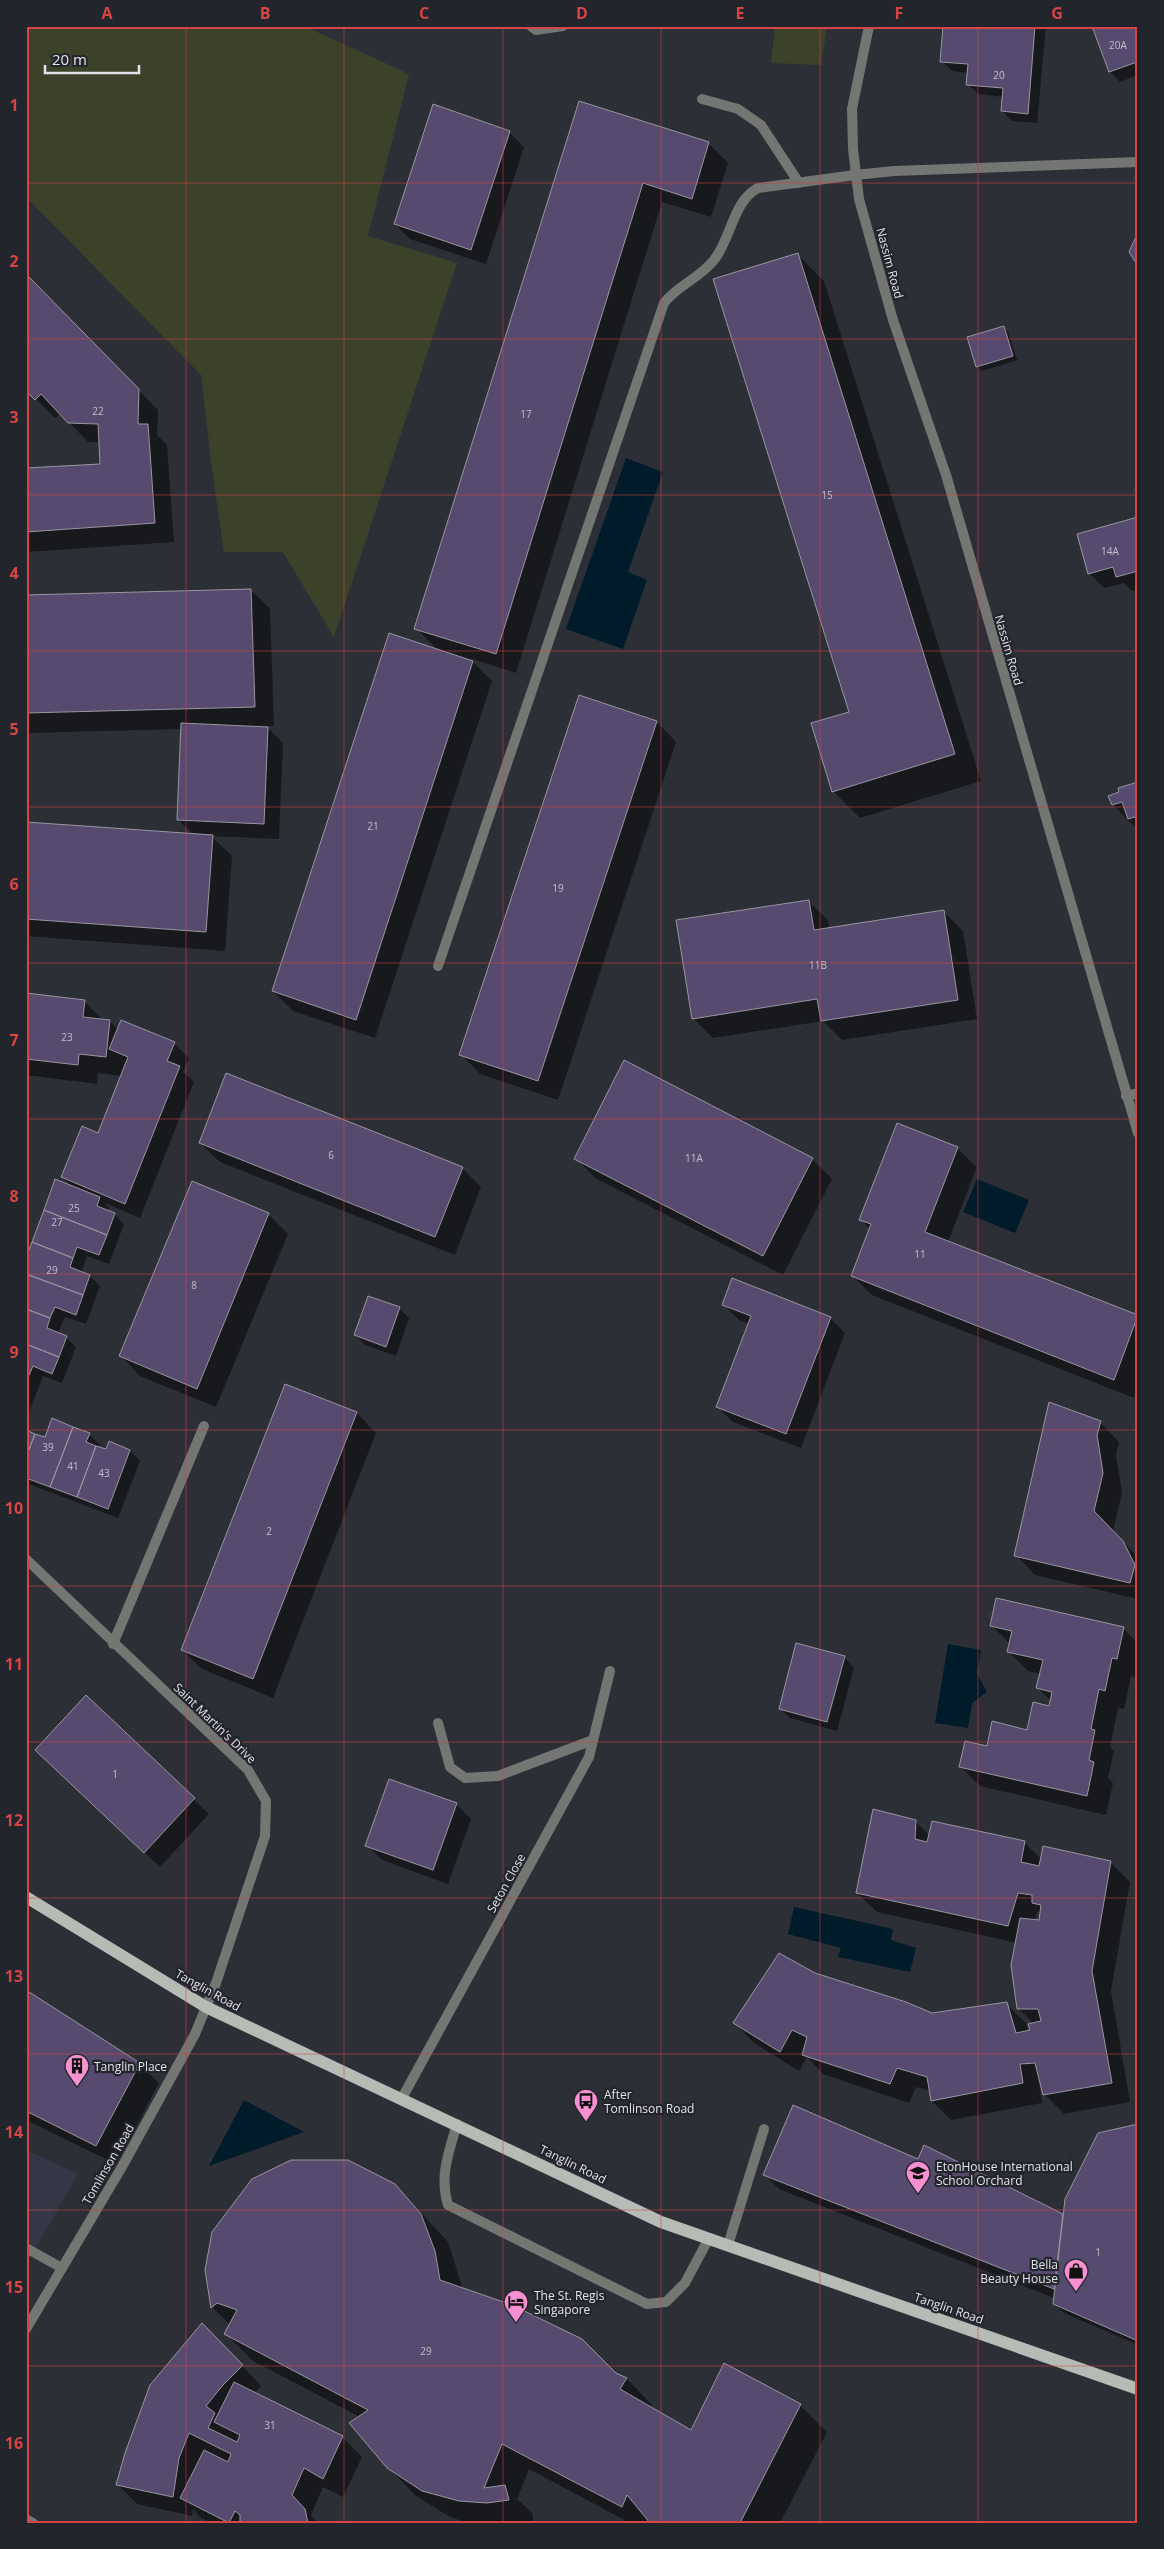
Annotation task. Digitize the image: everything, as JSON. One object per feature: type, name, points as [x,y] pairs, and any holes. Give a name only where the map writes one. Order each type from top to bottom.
[{"type":"main road","name":"Tanglin Road","points":[[26,1897],[206,2008],[402,2098],[661,2222],[1138,2389]]},
{"type":"street","points":[[531,26],[536,30],[564,26]]},
{"type":"street","name":"Nassim Road","points":[[869,26],[852,109],[859,198],[893,320],[946,475],[1138,1133]]},
{"type":"street","points":[[702,98],[738,109],[761,125],[799,183]]},
{"type":"street","points":[[438,966],[664,303],[673,292],[696,279],[714,260],[731,231],[737,210],[750,192],[758,188],[894,171],[1138,162]]},
{"type":"street","points":[[1126,1096],[1138,1093]]},
{"type":"street","points":[[113,1644],[204,1426]]},
{"type":"street","name":"Saint Martin's Drive","points":[[26,1559],[113,1644],[248,1770],[266,1801],[265,1836],[206,2008]]},
{"type":"street","name":"Seton Close","points":[[402,2098],[589,1757],[610,1671]]},
{"type":"street","points":[[438,1723],[450,1767],[465,1778],[498,1776],[593,1740]]},
{"type":"street","name":"Tomlinson Road","points":[[26,2329],[123,2165],[195,2034],[206,2008]]},
{"type":"street","points":[[457,2124],[444,2168],[444,2191],[448,2205],[647,2304],[666,2302],[685,2283],[709,2238]]},
{"type":"street","points":[[728,2245],[764,2129]]},
{"type":"street","points":[[26,2248],[62,2268]]},
{"type":"street","points":[[26,2519],[33,2523]]},
{"type":"shaded area","points":[[626,458],[663,472],[628,572],[647,580],[623,649],[566,629]]},
{"type":"shaded area","points":[[977,1179],[1029,1200],[1015,1233],[963,1212]]},
{"type":"shaded area","points":[[948,1644],[981,1650],[977,1674],[987,1692],[972,1703],[968,1728],[935,1723]]},
{"type":"shaded area","points":[[794,1907],[893,1929],[891,1940],[916,1948],[910,1972],[838,1957],[841,1948],[788,1934]]},
{"type":"shaded area","points":[[244,2100],[304,2132],[209,2166]]},
{"type":"shaded area","points":[[26,2150],[78,2174],[26,2265]]},
{"type":"green space","points":[[26,26],[304,26],[409,74],[368,236],[457,263],[334,637],[283,552],[224,552],[201,375],[26,197]]},
{"type":"green space","points":[[775,26],[827,26],[821,65],[771,63]]},
{"type":"building","points":[[943,26],[1035,26],[1028,114],[1001,111],[1003,88],[966,85],[968,64],[940,62]]},
{"type":"building","points":[[1099,26],[1138,26],[1138,64],[1137,62],[1109,72],[1093,29]]},
{"type":"building","points":[[579,101],[709,142],[692,199],[643,183],[496,654],[414,629]]},
{"type":"building","points":[[433,104],[510,131],[471,250],[394,224]]},
{"type":"building","points":[[1138,232],[1138,266],[1129,252]]},
{"type":"building","points":[[798,253],[955,754],[832,792],[811,723],[849,712],[713,279]]},
{"type":"building","points":[[26,274],[139,389],[138,424],[148,424],[155,523],[26,532],[26,468],[100,464],[98,424],[68,423],[41,394],[35,400],[26,391]]},
{"type":"building","points":[[1004,326],[1013,356],[976,367],[967,337]]},
{"type":"building","points":[[1138,517],[1138,571],[1116,577],[1113,567],[1088,574],[1077,534]]},
{"type":"building","points":[[251,589],[255,707],[26,713],[26,595]]},
{"type":"building","points":[[389,633],[473,661],[356,1020],[272,991]]},
{"type":"building","points":[[579,695],[657,721],[538,1081],[459,1055]]},
{"type":"building","points":[[181,723],[268,727],[264,824],[177,820]]},
{"type":"building","points":[[1138,782],[1138,816],[1128,819],[1122,802],[1112,805],[1108,796],[1119,792],[1118,788]]},
{"type":"building","points":[[26,822],[213,835],[206,932],[26,919]]},
{"type":"building","points":[[809,900],[814,930],[944,910],[958,1000],[821,1021],[817,999],[692,1019],[676,920]]},
{"type":"building","points":[[26,993],[85,1000],[83,1017],[110,1020],[106,1057],[79,1054],[78,1065],[26,1059]]},
{"type":"building","points":[[121,1020],[175,1042],[167,1061],[180,1066],[125,1204],[61,1177],[82,1126],[98,1133],[128,1057],[109,1049]]},
{"type":"building","points":[[624,1060],[813,1158],[763,1256],[574,1159]]},
{"type":"building","points":[[226,1073],[463,1167],[435,1237],[199,1143]]},
{"type":"building","points":[[897,1123],[958,1147],[925,1232],[1138,1315],[1114,1380],[851,1276],[871,1224],[859,1220]]},
{"type":"building","points":[[55,1179],[100,1197],[97,1206],[115,1213],[107,1235],[44,1210]]},
{"type":"building","points":[[192,1181],[269,1213],[197,1389],[119,1356]]},
{"type":"building","points":[[44,1210],[107,1235],[99,1255],[77,1247],[73,1258],[32,1242]]},
{"type":"building","points":[[32,1242],[73,1258],[70,1267],[90,1275],[83,1295],[26,1274],[26,1257]]},
{"type":"building","points":[[26,1274],[83,1295],[76,1315],[55,1307],[50,1318],[26,1309]]},
{"type":"building","points":[[732,1278],[831,1317],[786,1434],[716,1407],[751,1316],[722,1305]]},
{"type":"building","points":[[368,1296],[400,1307],[386,1347],[354,1335]]},
{"type":"building","points":[[26,1309],[50,1318],[47,1328],[67,1336],[59,1357],[26,1344]]},
{"type":"building","points":[[26,1344],[59,1357],[52,1374],[33,1366],[26,1382]]},
{"type":"building","points":[[285,1384],[357,1412],[253,1679],[181,1650]]},
{"type":"building","points":[[1049,1402],[1101,1421],[1097,1435],[1103,1473],[1094,1511],[1123,1541],[1135,1565],[1130,1583],[1014,1556]]},
{"type":"building","points":[[52,1418],[73,1427],[50,1487],[26,1478],[26,1457],[35,1434],[45,1437]]},
{"type":"building","points":[[73,1427],[90,1433],[86,1442],[96,1446],[77,1497],[50,1487]]},
{"type":"building","points":[[26,1430],[35,1434],[26,1457]]},
{"type":"building","points":[[109,1441],[130,1450],[108,1509],[77,1497],[96,1446],[106,1449]]},
{"type":"building","points":[[996,1598],[1124,1627],[1117,1659],[1112,1658],[1105,1691],[1099,1689],[1091,1729],[1095,1730],[1089,1760],[1094,1762],[1087,1796],[959,1767],[965,1741],[987,1746],[992,1721],[1027,1730],[1033,1702],[1049,1706],[1052,1692],[1036,1688],[1043,1660],[1007,1652],[1012,1631],[990,1626]]},
{"type":"building","points":[[796,1643],[845,1656],[827,1722],[779,1709]]},
{"type":"building","points":[[86,1695],[195,1798],[144,1853],[35,1750]]},
{"type":"building","points":[[389,1779],[457,1803],[433,1870],[365,1846]]},
{"type":"building","points":[[873,1809],[916,1820],[915,1839],[927,1842],[932,1821],[1025,1841],[1021,1862],[1039,1866],[1043,1846],[1111,1861],[1092,1971],[1112,2083],[1043,2095],[1035,2063],[1020,2064],[1023,2083],[931,2101],[927,2077],[897,2068],[890,2084],[802,2055],[807,2037],[792,2030],[780,2052],[733,2023],[779,1953],[815,1973],[906,2002],[932,2013],[1007,2002],[1016,2033],[1030,2030],[1028,2024],[1041,2021],[1038,2009],[1017,2009],[1011,1965],[1020,1918],[1039,1920],[1041,1905],[1032,1903],[1032,1895],[1018,1893],[1008,1926],[856,1893]]},
{"type":"building","name":"Tanglin Place","points":[[26,1990],[140,2063],[96,2146],[26,2111]]},
{"type":"building","name":"EtonHouse International School Orchard","points":[[793,2105],[918,2159],[924,2145],[1063,2214],[1054,2289],[763,2175]]},
{"type":"building","points":[[1138,2124],[1138,2341],[1053,2304],[1065,2199],[1098,2133]]},
{"type":"building","points":[[291,2160],[348,2160],[395,2184],[421,2214],[435,2251],[440,2280],[512,2305],[582,2339],[616,2373],[627,2378],[620,2389],[691,2430],[724,2363],[801,2404],[740,2523],[650,2523],[627,2495],[622,2507],[502,2444],[484,2488],[505,2485],[509,2500],[487,2503],[459,2501],[422,2491],[387,2468],[349,2423],[368,2410],[224,2334],[237,2310],[217,2303],[211,2308],[205,2270],[212,2232],[252,2179]]},
{"type":"building","points":[[202,2323],[243,2365],[206,2406],[215,2413],[208,2428],[237,2442],[240,2435],[214,2422],[234,2382],[343,2436],[323,2479],[304,2468],[292,2495],[305,2509],[308,2523],[240,2523],[240,2515],[235,2511],[229,2523],[180,2498],[204,2450],[228,2462],[231,2454],[189,2433],[179,2458],[173,2497],[116,2485],[125,2453],[150,2385]]},
{"type":"place","name":"Tanglin Place","points":[[77,2087]]},
{"type":"place","name":"After Tomlinson Road","points":[[586,2122]]},
{"type":"place","name":"EtonHouse International School Orchard","points":[[918,2194]]},
{"type":"place","name":"Bella Beauty House","points":[[1076,2292]]},
{"type":"place","name":"The St. Regis Singapore","points":[[516,2323]]}]
